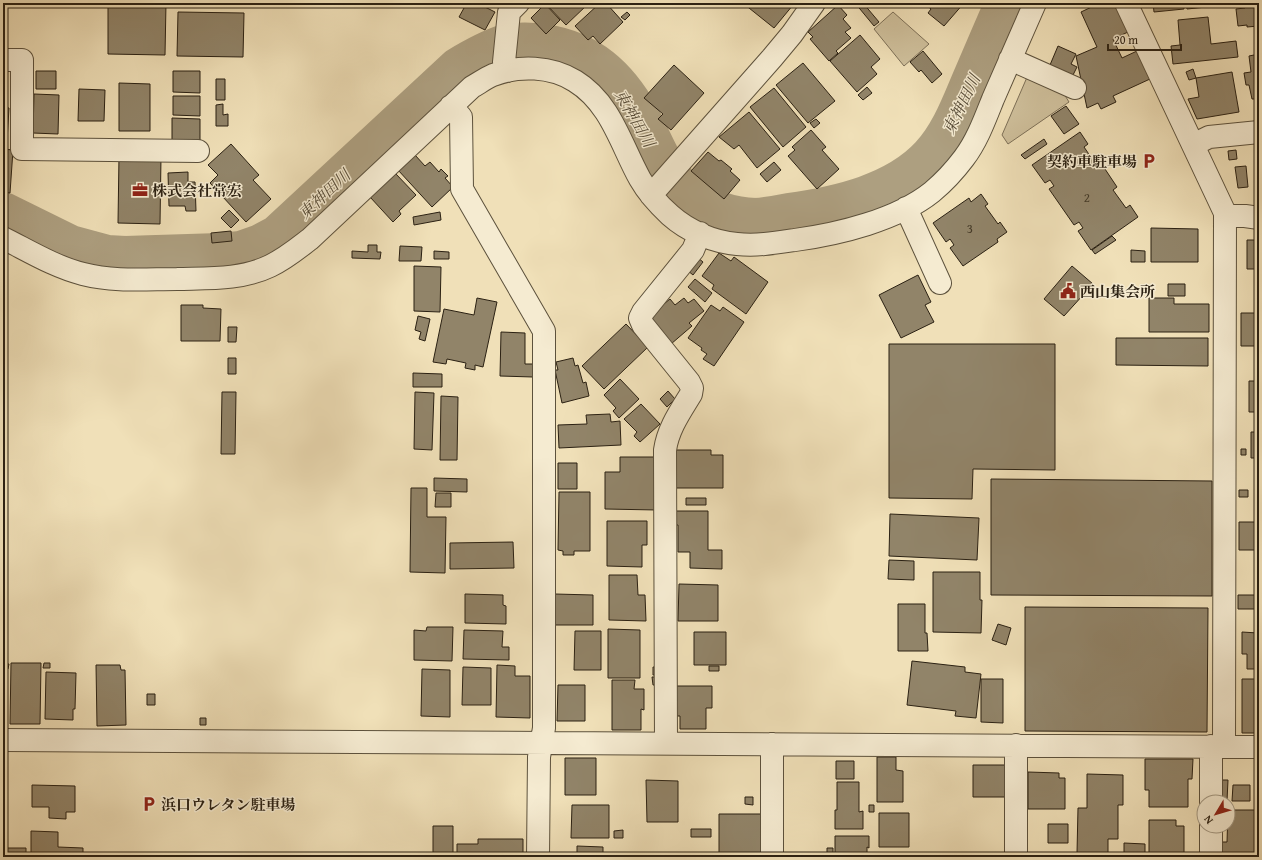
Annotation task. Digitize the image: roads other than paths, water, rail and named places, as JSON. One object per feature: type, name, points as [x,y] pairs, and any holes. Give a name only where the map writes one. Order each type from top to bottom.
[{"type":"street","points":[[506,67],[509,12],[518,3]]},
{"type":"street","points":[[653,192],[772,58],[792,34],[814,3]]},
{"type":"street","points":[[3,238],[62,267],[83,274],[103,278],[149,280],[221,278],[246,274],[269,267],[291,255],[310,239],[472,86],[506,67],[533,68],[554,72],[574,80],[591,93],[605,110],[640,180],[653,192],[671,216],[690,229],[712,239],[735,244],[758,245],[818,237],[839,232],[888,216],[906,208],[932,192],[950,175],[966,156],[978,134],[1035,3]]},
{"type":"street","points":[[1126,3],[1225,216],[1217,746],[1212,794]]},
{"type":"street","points":[[1010,59],[1075,88]]},
{"type":"street","points":[[3,60],[22,60],[22,149],[198,151]]},
{"type":"street","points":[[451,106],[461,117],[462,190],[544,331],[544,728],[539,757],[538,857]]},
{"type":"street","points":[[1193,145],[1209,137],[1259,132]]},
{"type":"street","points":[[906,208],[940,283]]},
{"type":"street","points":[[1225,216],[1259,218]]},
{"type":"street","points":[[666,743],[665,450],[670,429],[691,394],[692,388],[640,318],[643,312],[692,250],[700,233]]},
{"type":"street","points":[[3,740],[1259,747]]},
{"type":"street","points":[[772,744],[772,857]]},
{"type":"street","points":[[1016,745],[1016,857]]},
{"type":"street","points":[[1211,834],[1211,857]]},
{"type":"waterway","name":"東神田川","points":[[3,214],[70,247],[107,257],[125,258],[241,253],[261,246],[278,237],[459,69],[500,48],[511,45],[525,44],[560,49],[575,55],[588,61],[610,79],[620,90],[638,117],[664,169],[671,179],[687,196],[702,206],[720,214],[747,220],[777,217],[828,208],[866,198],[902,181],[918,170],[939,149],[956,121],[965,102],[1007,3]]},
{"type":"place","name":"契約車駐車場","points":[[1149,161]]},
{"type":"place","name":"株式会社常宏","points":[[140,190]]},
{"type":"place","name":"西山集会所","points":[[1068,291]]},
{"type":"place","name":"浜口ウレタン駐車場","points":[[149,804]]}]
